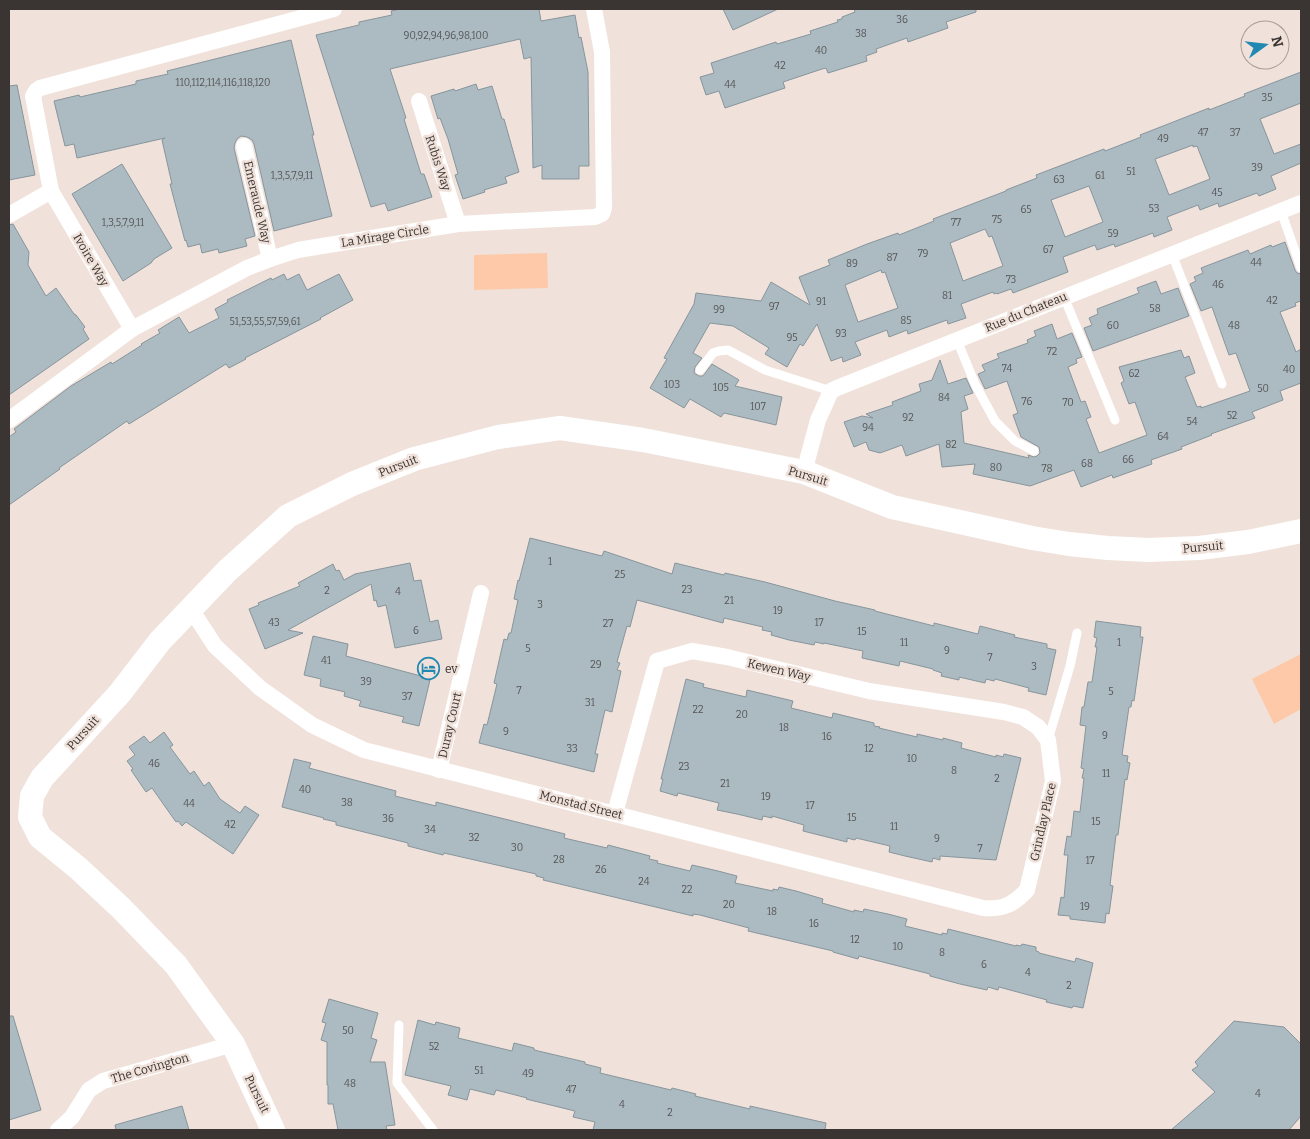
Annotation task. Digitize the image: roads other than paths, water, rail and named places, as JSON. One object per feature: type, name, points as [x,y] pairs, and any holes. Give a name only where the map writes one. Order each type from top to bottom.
[{"type":"street","points":[[9,215],[51,191],[33,96],[40,88],[334,9]]},
{"type":"street","name":"La Mirage Circle","points":[[9,420],[132,329],[247,268],[270,258],[298,250],[458,224],[595,218],[602,214],[604,208],[602,52],[594,9]]},
{"type":"street","name":"Rubis Way","points":[[419,101],[458,224]]},
{"type":"street","name":"Emeraude Way","points":[[244,146],[270,258]]},
{"type":"street","name":"Ivoire Way","points":[[51,191],[132,329]]},
{"type":"street","name":"Rue du Chateau","points":[[831,391],[1301,203]]},
{"type":"street","points":[[804,472],[818,420],[831,391]]},
{"type":"street","name":"Pursuit","points":[[273,1130],[233,1044],[176,965],[121,908],[78,868],[40,837],[30,817],[32,796],[42,778],[120,693],[160,641],[227,571],[288,516],[352,484],[414,459],[498,437],[560,428],[643,440],[804,472],[892,507],[1012,534],[1069,544],[1148,550],[1184,549],[1248,542],[1301,531]]},
{"type":"street","name":"Duray Court","points":[[439,770],[481,593]]},
{"type":"street","name":"Monstad Street","points":[[191,610],[215,646],[260,688],[312,725],[364,750],[983,908],[1002,908],[1017,900]]},
{"type":"street","name":"Kewen Way","points":[[615,813],[657,661],[692,651],[727,657],[869,691],[1004,712],[1024,717],[1038,727],[1048,740]]},
{"type":"street","name":"Grindlay Place","points":[[1017,900],[1027,890],[1053,781],[1048,740]]},
{"type":"street","name":"The Covington","points":[[58,1130],[72,1117],[89,1090],[103,1081],[233,1044]]},
{"type":"lane","points":[[1281,211],[1301,268]]},
{"type":"lane","points":[[1172,254],[1222,384]]},
{"type":"lane","points":[[1064,297],[1115,420]]},
{"type":"lane","points":[[957,340],[975,384],[995,421],[1015,441],[1034,451]]},
{"type":"lane","points":[[700,370],[713,353],[728,350],[765,370],[831,391]]},
{"type":"lane","points":[[1048,740],[1078,633]]},
{"type":"lane","points":[[399,1025],[397,1083],[433,1130]]},
{"type":"place","name":"ev","points":[[429,669]]}]
